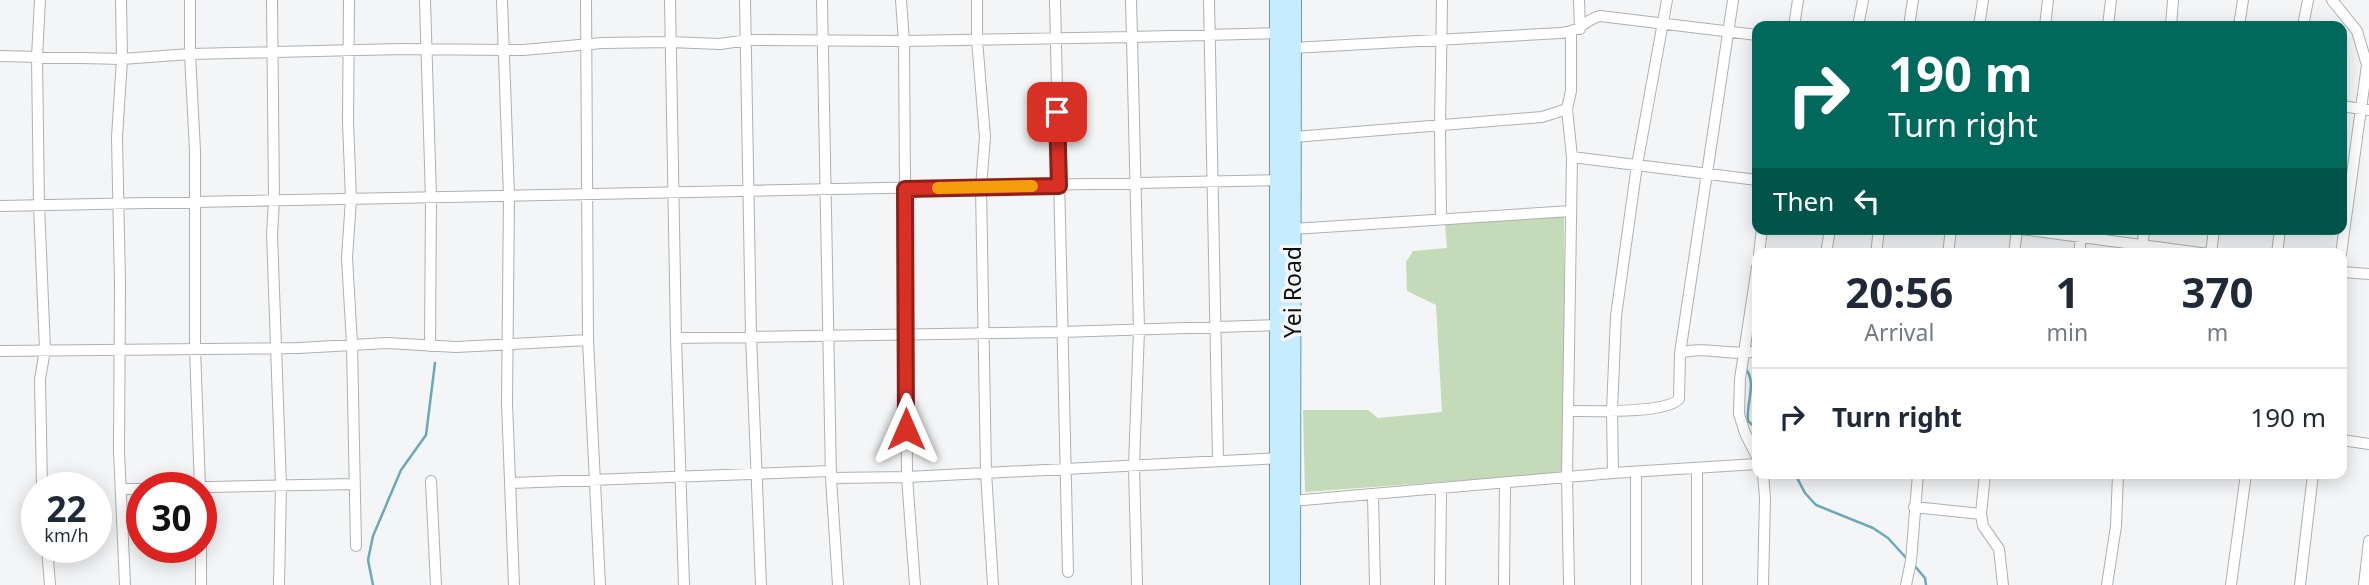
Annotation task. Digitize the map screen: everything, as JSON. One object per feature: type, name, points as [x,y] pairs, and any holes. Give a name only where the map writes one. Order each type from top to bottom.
[{"type":"main road","name":"Yei Road","points":[[1278,0],[1288,38],[1294,137],[1285,180],[1293,229],[1284,325]]},
{"type":"main road","name":"Yei Road","points":[[1278,585],[1285,458],[1288,38],[1293,0]]},
{"type":"main road","name":"Yei Road","points":[[1285,458],[1292,501],[1292,585]]},
{"type":"street","points":[[40,0],[37,57],[39,205],[45,350],[40,379],[42,472]]},
{"type":"street","points":[[121,0],[122,59],[117,136],[121,489],[125,585]]},
{"type":"street","points":[[190,0],[199,472]]},
{"type":"street","points":[[272,0],[272,234],[281,486],[279,585]]},
{"type":"street","points":[[349,0],[351,200],[347,258],[352,344],[356,546]]},
{"type":"street","points":[[425,0],[431,198],[430,346]]},
{"type":"street","points":[[502,0],[509,196],[507,403],[514,585]]},
{"type":"street","points":[[586,0],[588,340],[600,585]]},
{"type":"street","points":[[670,0],[684,585]]},
{"type":"street","points":[[746,0],[751,335],[761,585]]},
{"type":"street","points":[[822,0],[831,474],[838,585]]},
{"type":"street","points":[[901,0],[904,41],[906,477],[915,585]]},
{"type":"street","points":[[977,0],[977,40],[985,137],[981,187],[986,472],[993,585]]},
{"type":"street","points":[[1055,0],[1068,572]]},
{"type":"street","points":[[1131,0],[1139,330],[1134,465],[1138,585]]},
{"type":"street","points":[[1209,0],[1218,460]]},
{"type":"street","points":[[1441,219],[1442,0]]},
{"type":"street","points":[[1569,585],[1567,477],[1572,157],[1567,109],[1580,0]]},
{"type":"street","points":[[1613,474],[1612,410],[1616,316],[1637,165],[1667,0]]},
{"type":"street","points":[[1569,411],[1648,409],[1679,400],[1680,354],[1733,0]]},
{"type":"street","points":[[1795,21],[1798,0]]},
{"type":"street","points":[[1859,21],[1863,0]]},
{"type":"street","points":[[1910,21],[1913,0]]},
{"type":"street","points":[[1980,21],[1983,0]]},
{"type":"street","points":[[2046,21],[2048,0]]},
{"type":"street","points":[[2109,21],[2111,0]]},
{"type":"street","points":[[2171,21],[2173,0]]},
{"type":"street","points":[[2240,21],[2243,0]]},
{"type":"street","points":[[2304,21],[2308,0]]},
{"type":"street","points":[[2332,0],[2357,30],[2367,65],[2366,109],[2347,224]]},
{"type":"street","points":[[0,56],[122,59],[190,54],[348,50],[542,49],[586,44],[720,44],[748,40],[904,41],[1210,35],[1441,41],[1576,30],[1592,18],[1600,16],[1752,34]]},
{"type":"street","points":[[2347,107],[2366,109]]},
{"type":"street","points":[[1294,137],[1542,117],[1567,109]]},
{"type":"street","points":[[1572,157],[1752,179]]},
{"type":"street","points":[[0,206],[1285,180]]},
{"type":"street","points":[[1293,229],[1571,211]]},
{"type":"street","points":[[2089,235],[2138,248]]},
{"type":"street","points":[[2347,272],[2369,274]]},
{"type":"street","points":[[1752,306],[1740,379],[1740,414],[1752,447]]},
{"type":"street","points":[[676,338],[985,334],[1284,325]]},
{"type":"street","points":[[0,351],[352,344],[456,347],[588,340]]},
{"type":"street","points":[[1680,354],[1699,351],[1752,352]]},
{"type":"street","points":[[2347,441],[2369,444]]},
{"type":"street","points":[[511,483],[757,474],[906,477],[1285,458]]},
{"type":"street","points":[[1292,501],[1752,464]]},
{"type":"street","points":[[1697,468],[1697,585]]},
{"type":"street","points":[[1636,472],[1636,585]]},
{"type":"street","points":[[1763,479],[1763,585]]},
{"type":"street","points":[[1906,585],[1911,561],[1917,479]]},
{"type":"street","points":[[1984,479],[1981,514],[1983,526],[1999,549],[2003,585]]},
{"type":"street","points":[[2107,585],[2116,526],[2118,479]]},
{"type":"street","points":[[2231,585],[2245,479]]},
{"type":"street","points":[[2300,585],[2311,479]]},
{"type":"street","points":[[431,481],[436,585]]},
{"type":"street","points":[[1504,585],[1505,483]]},
{"type":"street","points":[[217,488],[354,484]]},
{"type":"street","points":[[1440,585],[1441,488]]},
{"type":"street","points":[[121,489],[126,489]]},
{"type":"street","points":[[1373,495],[1375,585]]},
{"type":"street","points":[[1914,507],[1981,514]]},
{"type":"street","points":[[2364,585],[2369,541]]},
{"type":"street","points":[[48,563],[50,585]]},
{"type":"street","points":[[201,563],[201,585]]},
{"type":"green space","points":[[1564,215],[1565,473],[1305,492],[1303,410],[1368,410],[1378,418],[1442,412],[1436,305],[1407,291],[1406,262],[1413,251],[1447,248],[1445,223]]},
{"type":"waterway","points":[[373,585],[368,560],[373,536],[401,470],[426,435],[435,363]]},
{"type":"waterway","points":[[1746,369],[1751,381],[1748,421],[1752,425]]},
{"type":"waterway","points":[[1798,479],[1816,505],[1873,528],[1888,538],[1908,560]]},
{"type":"waterway","points":[[1913,564],[1925,578],[1926,585]]},
{"type":"slow traffic","points":[[938,188],[1032,186]]},
{"type":"route","points":[[906,429],[905,189],[1059,186],[1057,112]]}]
